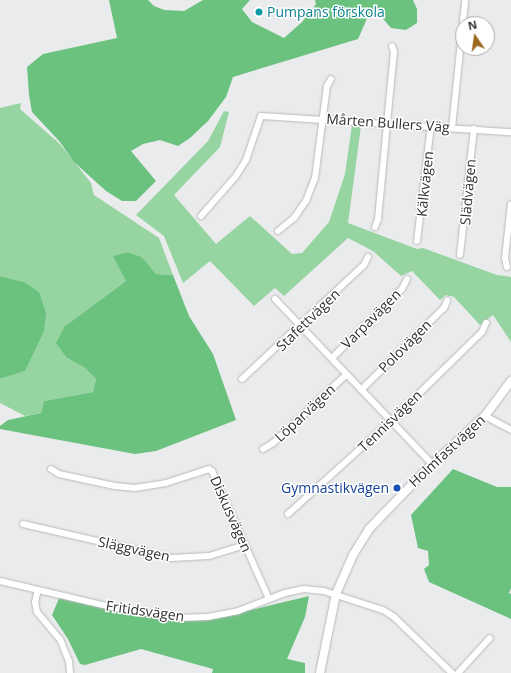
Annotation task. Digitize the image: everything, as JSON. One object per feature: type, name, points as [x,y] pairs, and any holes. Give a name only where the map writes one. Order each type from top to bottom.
[{"type":"street","points":[[452,128],[462,13],[466,2]]},
{"type":"street","points":[[375,228],[378,219],[388,123],[394,52],[392,46]]},
{"type":"street","points":[[278,231],[287,227],[306,201],[315,178],[324,119],[326,86],[331,79]]},
{"type":"street","name":"Mårten Bullers Väg","points":[[201,216],[236,176],[246,160],[261,116],[265,115],[511,132]]},
{"type":"street","name":"Kälkvägen","points":[[417,241],[431,126]]},
{"type":"street","name":"Slädvägen","points":[[460,255],[474,129]]},
{"type":"street","points":[[507,267],[505,258],[511,204]]},
{"type":"street","name":"Stafettvägen","points":[[242,379],[301,326],[364,265],[368,257]]},
{"type":"street","name":"Varpavägen","points":[[332,358],[402,289],[407,279]]},
{"type":"street","points":[[275,299],[392,420],[432,464]]},
{"type":"street","name":"Polovägen","points":[[362,390],[444,308],[447,301]]},
{"type":"street","name":"Tennisvägen","points":[[288,514],[392,420],[482,332],[486,323]]},
{"type":"street","name":"Löparvägen","points":[[263,448],[273,443],[346,374]]},
{"type":"street","name":"Holmfastvägen","points":[[320,673],[324,642],[336,594],[353,555],[370,529],[432,464],[485,416],[511,381]]},
{"type":"street","points":[[485,416],[511,430]]},
{"type":"street","name":"Diskusvägen","points":[[51,469],[60,474],[115,486],[135,488],[166,483],[209,469],[216,477],[269,599]]},
{"type":"street","name":"Släggvägen","points":[[23,524],[171,558],[209,556],[245,545]]},
{"type":"street","name":"Fritidsvägen","points":[[0,581],[115,608],[178,618],[208,618],[238,611],[269,599],[304,589],[336,594],[383,610],[394,617],[452,673]]},
{"type":"street","points":[[38,590],[35,602],[37,612],[60,639],[69,661],[70,673]]},
{"type":"street","points":[[458,673],[490,638]]},
{"type":"green space","points":[[109,0],[148,0],[154,6],[164,10],[184,11],[203,0],[250,0],[242,9],[252,22],[284,38],[302,22],[316,4],[315,0],[413,0],[417,9],[417,23],[406,30],[391,28],[377,12],[369,14],[358,39],[233,77],[226,97],[208,121],[190,138],[178,146],[160,140],[143,144],[131,151],[156,181],[136,201],[122,201],[106,191],[74,162],[60,142],[32,112],[27,67],[43,54],[117,38]]},
{"type":"green space","points":[[21,103],[20,109],[60,144],[91,183],[94,195],[159,238],[173,275],[156,274],[142,257],[128,252],[114,256],[126,281],[65,326],[67,358],[85,368],[96,379],[93,392],[44,401],[41,413],[25,416],[0,403],[0,379],[25,371],[24,282],[0,276],[0,108]]},
{"type":"green space","points":[[224,111],[229,112],[220,147],[174,195],[216,244],[250,216],[292,254],[302,253],[329,222],[345,174],[352,125],[361,126],[348,223],[417,249],[423,248],[497,275],[511,277],[511,342],[493,315],[480,325],[454,297],[446,295],[440,300],[412,271],[401,276],[373,251],[348,238],[284,296],[275,288],[254,306],[210,261],[183,283],[164,236],[136,215],[208,141]]},
{"type":"green space","points":[[128,252],[142,257],[156,274],[173,275],[189,316],[213,354],[236,420],[156,451],[135,454],[0,429],[0,426],[8,420],[41,413],[44,401],[93,392],[96,379],[85,368],[67,358],[56,343],[65,326],[126,281],[113,256]]},
{"type":"green space","points":[[0,276],[24,282],[39,292],[46,313],[44,331],[25,371],[0,379]]},
{"type":"green space","points":[[453,469],[497,487],[511,487],[511,588],[509,593],[511,594],[511,619],[429,582],[424,569],[429,565],[428,551],[418,548],[411,515]]},
{"type":"green space","points":[[60,596],[131,614],[177,620],[221,617],[309,596],[305,617],[287,659],[305,663],[305,673],[212,673],[213,669],[141,649],[85,665],[80,664],[68,639],[52,615]]},
{"type":"place","name":"Pumpans förskola","points":[[259,12]]},
{"type":"place","name":"Gymnastikvägen","points":[[397,488]]}]
